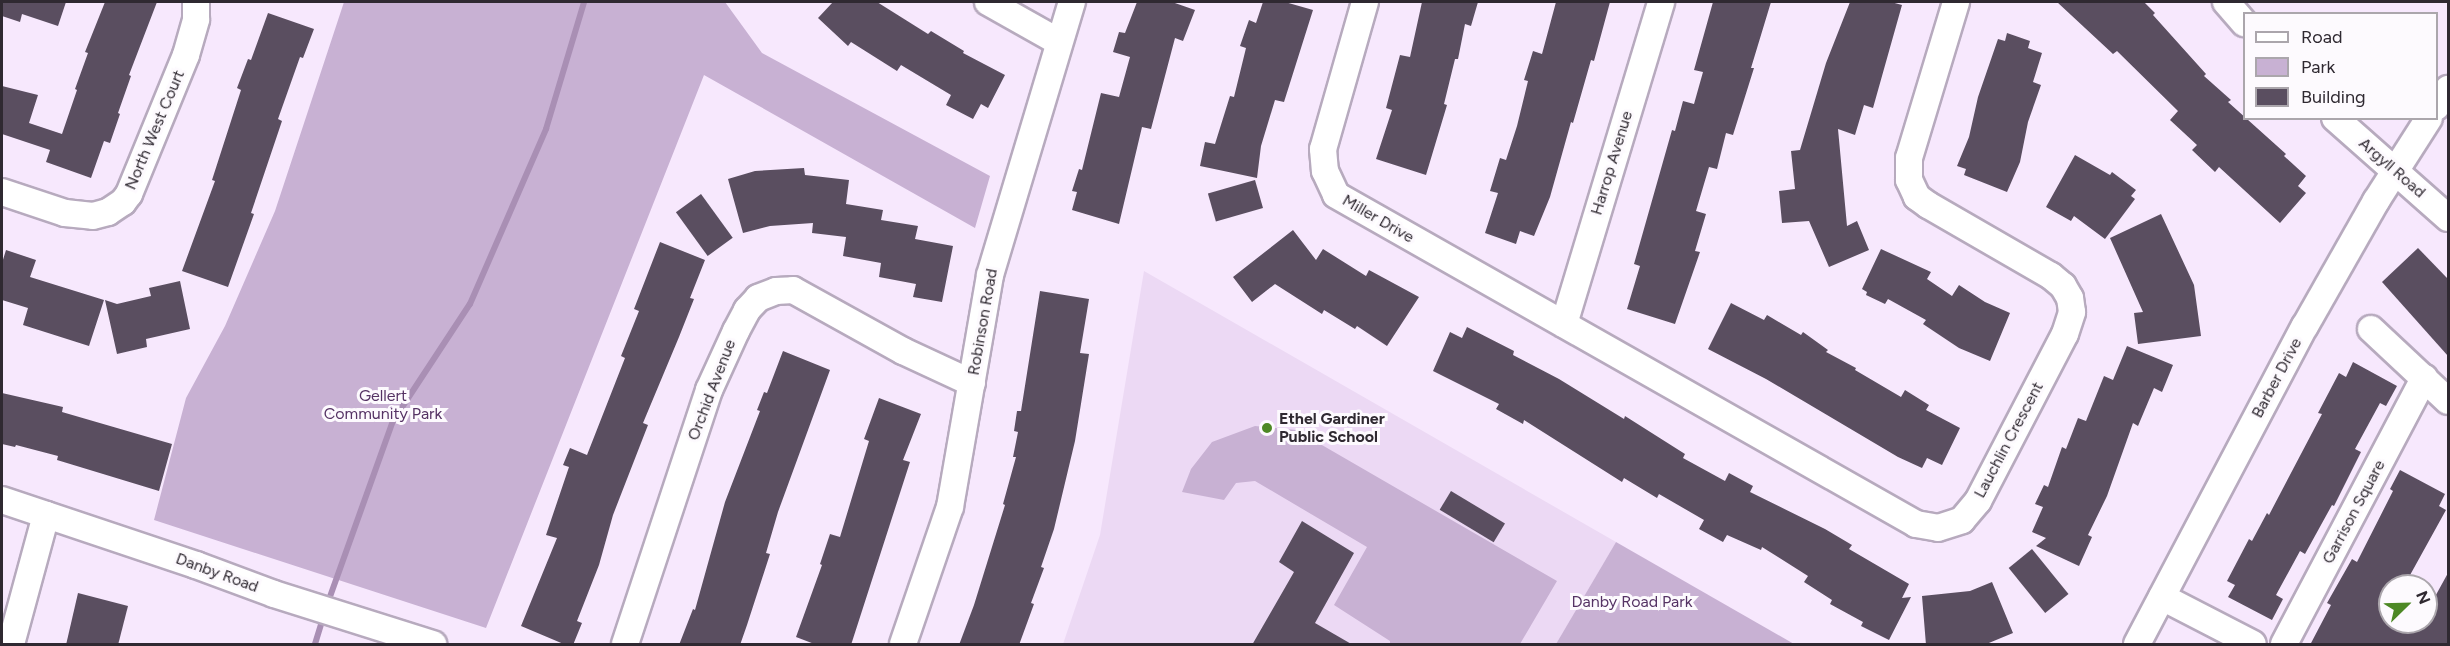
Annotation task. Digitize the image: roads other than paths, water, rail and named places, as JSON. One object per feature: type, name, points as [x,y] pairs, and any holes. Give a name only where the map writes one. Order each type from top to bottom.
[{"type":"street","name":"North West Court","points":[[2,192],[65,213],[83,215],[108,212],[123,202],[129,194],[186,56],[196,19],[196,2]]},
{"type":"street","points":[[988,2],[1059,42]]},
{"type":"street","name":"Robinson Road","points":[[903,645],[950,507],[990,275],[1072,2]]},
{"type":"street","name":"Miller Drive","points":[[1365,2],[1323,148],[1325,171],[1336,195],[1564,324]]},
{"type":"street","name":"Harrop Avenue","points":[[1564,324],[1661,2]]},
{"type":"street","name":"Lauchlin Crescent","points":[[1564,324],[1916,524],[1938,528],[1962,520],[1978,501],[2065,334],[2072,312],[2070,298],[2063,286],[2051,276],[1928,205],[1917,197],[1909,180],[1909,158],[1956,2]]},
{"type":"street","points":[[2226,2],[2243,22]]},
{"type":"street","points":[[2438,104],[2448,89]]},
{"type":"street","name":"Argyll Road","points":[[2337,120],[2448,218]]},
{"type":"street","name":"Barber Drive","points":[[2137,645],[2305,326],[2395,171],[2428,120]]},
{"type":"street","name":"Orchid Avenue","points":[[625,645],[709,390],[743,317],[759,298],[776,291],[792,290],[903,351],[972,383]]},
{"type":"street","points":[[2371,329],[2448,401]]},
{"type":"street","name":"Garrison Square","points":[[2284,645],[2424,378]]},
{"type":"street","name":"Danby Road","points":[[2,500],[196,565],[274,594],[433,645]]},
{"type":"street","points":[[11,645],[46,515]]},
{"type":"street","points":[[2162,597],[2253,645]]},
{"type":"waterway","points":[[327,605],[393,421],[470,304],[546,129],[584,2]]},
{"type":"waterway","points":[[315,644],[324,615]]},
{"type":"place","name":"Ethel Gardiner Public School","points":[[1267,428]]},
{"type":"park label","name":"Gellert Community Park","points":[[383,405]]},
{"type":"park label","name":"Danby Road Park","points":[[1632,602]]}]
